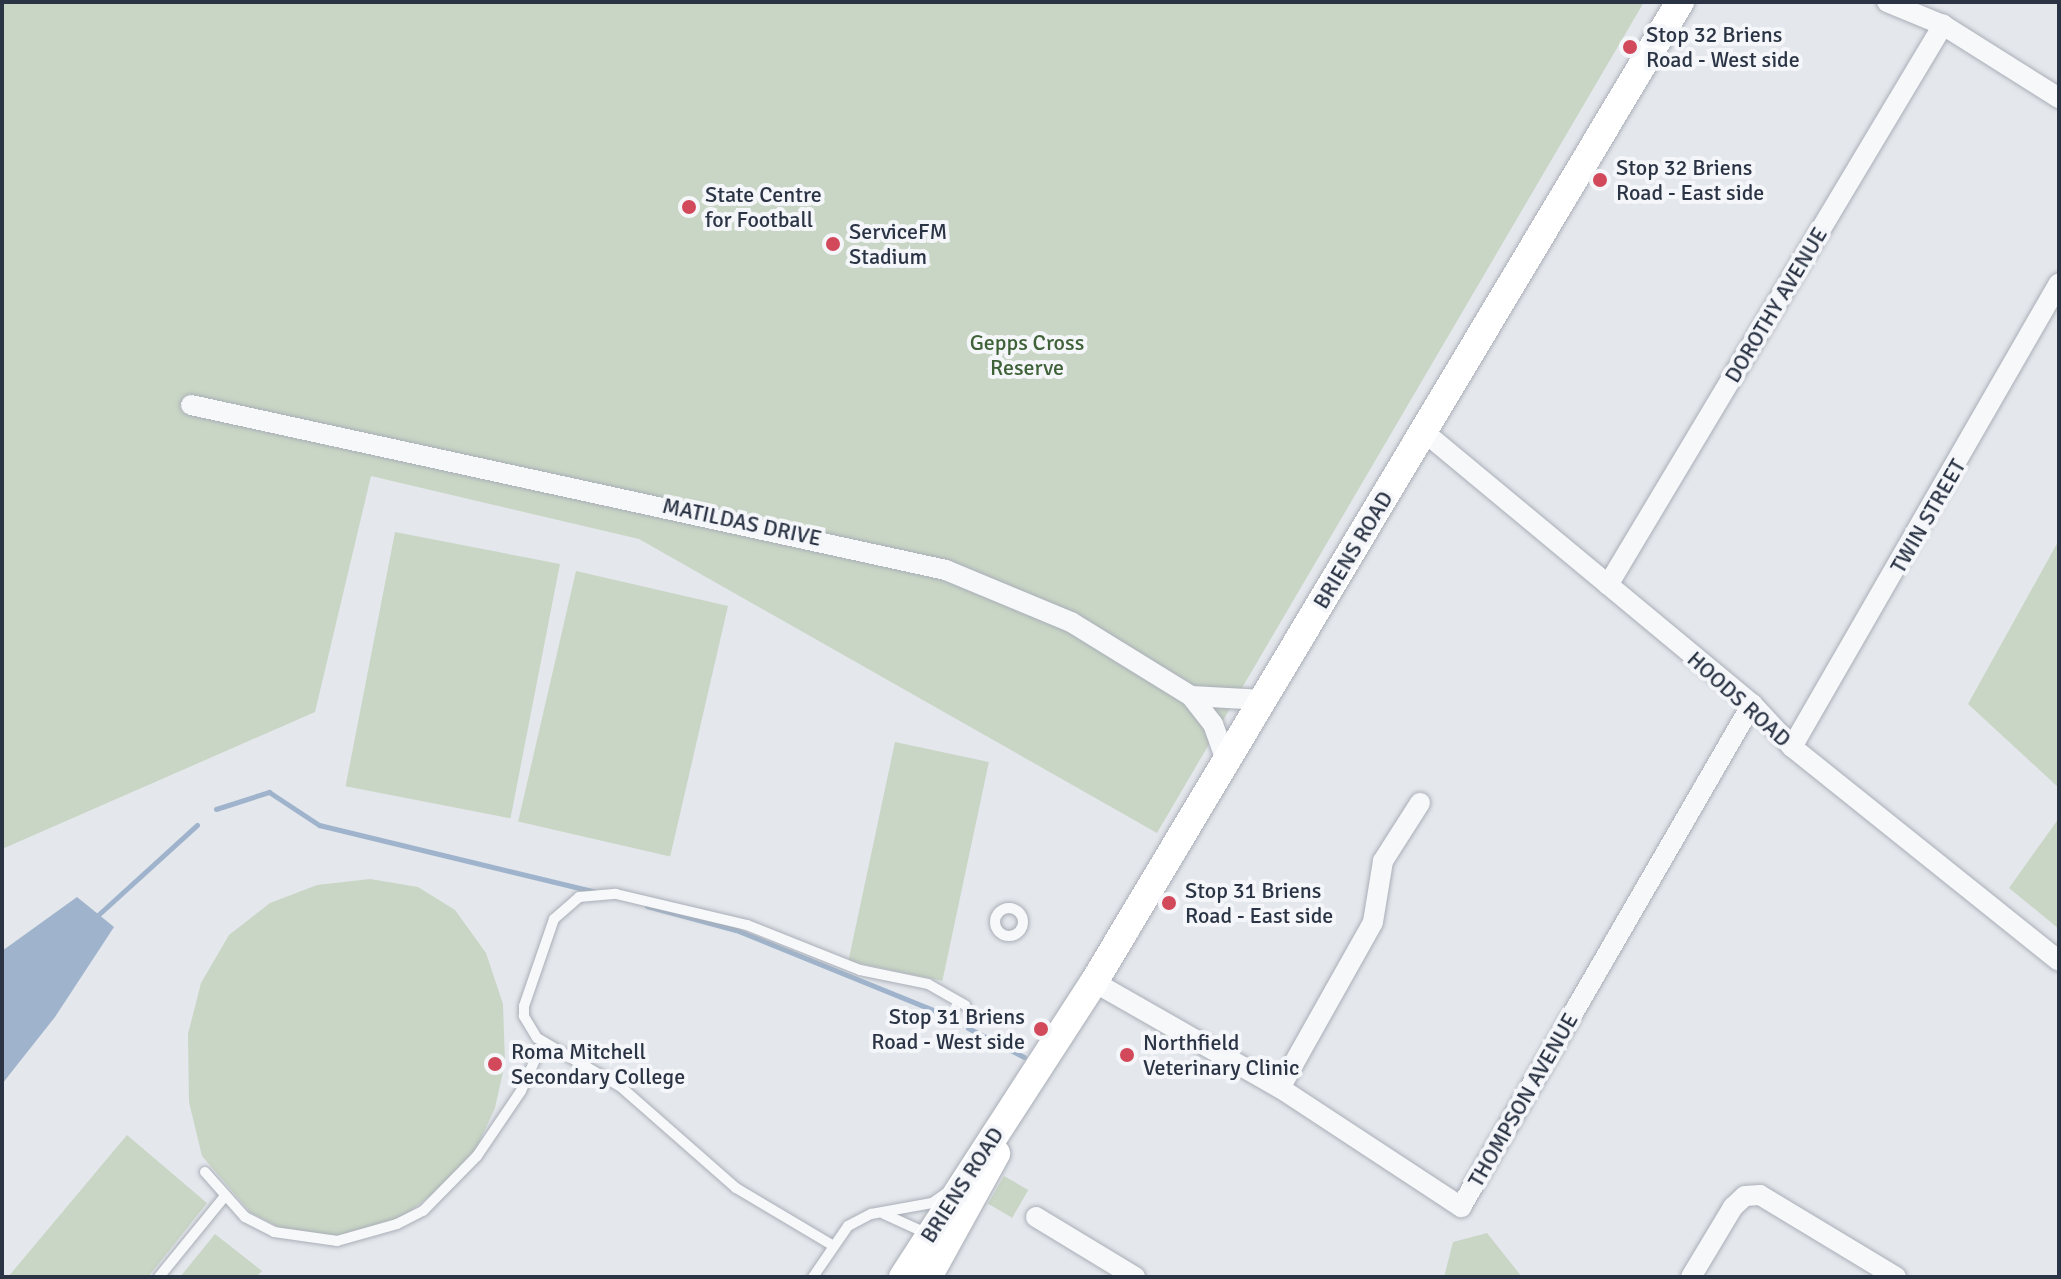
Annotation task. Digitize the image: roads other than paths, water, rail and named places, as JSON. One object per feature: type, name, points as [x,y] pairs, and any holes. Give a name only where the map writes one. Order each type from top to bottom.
[{"type":"main road","name":"BRIENS ROAD","points":[[932,1257],[961,1184],[1094,982],[1680,2]]},
{"type":"main road","name":"BRIENS ROAD","points":[[903,1277],[932,1257],[980,1190],[1022,1095]]},
{"type":"street","points":[[1887,2],[1943,25],[2059,98]]},
{"type":"street","name":"DOROTHY AVENUE","points":[[1608,585],[1943,25]]},
{"type":"street","name":"TWIN STREET","points":[[1792,747],[2059,283]]},
{"type":"street","name":"MATILDAS DRIVE","points":[[191,405],[946,570],[1071,622],[1191,696],[1213,724],[1227,763]]},
{"type":"street","name":"HOODS ROAD","points":[[1423,431],[1752,704],[1792,747],[2059,961]]},
{"type":"street","points":[[1191,696],[1264,700]]},
{"type":"street","name":"THOMPSON AVENUE","points":[[1094,982],[1280,1088],[1461,1207],[1752,704]]},
{"type":"street","points":[[1280,1088],[1373,922],[1383,861],[1420,803]]},
{"type":"street","points":[[1691,1277],[1733,1207],[1745,1196],[1760,1195],[1896,1277]]},
{"type":"street","points":[[1036,1217],[1135,1277]]},
{"type":"lane","points":[[832,1245],[736,1188],[621,1087],[543,1042],[524,1016],[531,978],[554,919],[579,897],[592,893],[711,914],[860,970],[928,984],[965,1005]]},
{"type":"lane","points":[[205,1172],[245,1217],[308,1241],[337,1241],[397,1224],[423,1211],[477,1156],[521,1091],[543,1042]]},
{"type":"lane","points":[[813,1277],[832,1245],[848,1226],[882,1214],[932,1203],[961,1184]]},
{"type":"lane","points":[[159,1277],[225,1196]]},
{"type":"lane","points":[[882,1214],[932,1257]]},
{"type":"water","points":[[77,897],[114,927],[55,1017],[2,1084],[2,951]]},
{"type":"waterway","points":[[216,809],[269,792],[319,825],[595,892]]},
{"type":"waterway","points":[[98,915],[197,825]]},
{"type":"waterway","points":[[647,906],[736,930],[943,1014]]},
{"type":"waterway","points":[[968,1028],[1024,1057]]},
{"type":"place","name":"Stop 32 Briens Road - West side","points":[[1630,47]]},
{"type":"place","name":"Stop 32 Briens Road - East side","points":[[1600,180]]},
{"type":"place","name":"State Centre for Football","points":[[689,207]]},
{"type":"place","name":"ServiceFM Stadium","points":[[833,244]]},
{"type":"place","name":"Stop 31 Briens Road - East side","points":[[1169,903]]},
{"type":"place","name":"Stop 31 Briens Road - West side","points":[[1041,1029]]},
{"type":"place","name":"Northfield Veterinary Clinic","points":[[1127,1055]]},
{"type":"place","name":"Roma Mitchell Secondary College","points":[[495,1064]]},
{"type":"park label","name":"Gepps Cross Reserve","points":[[1027,354]]}]
